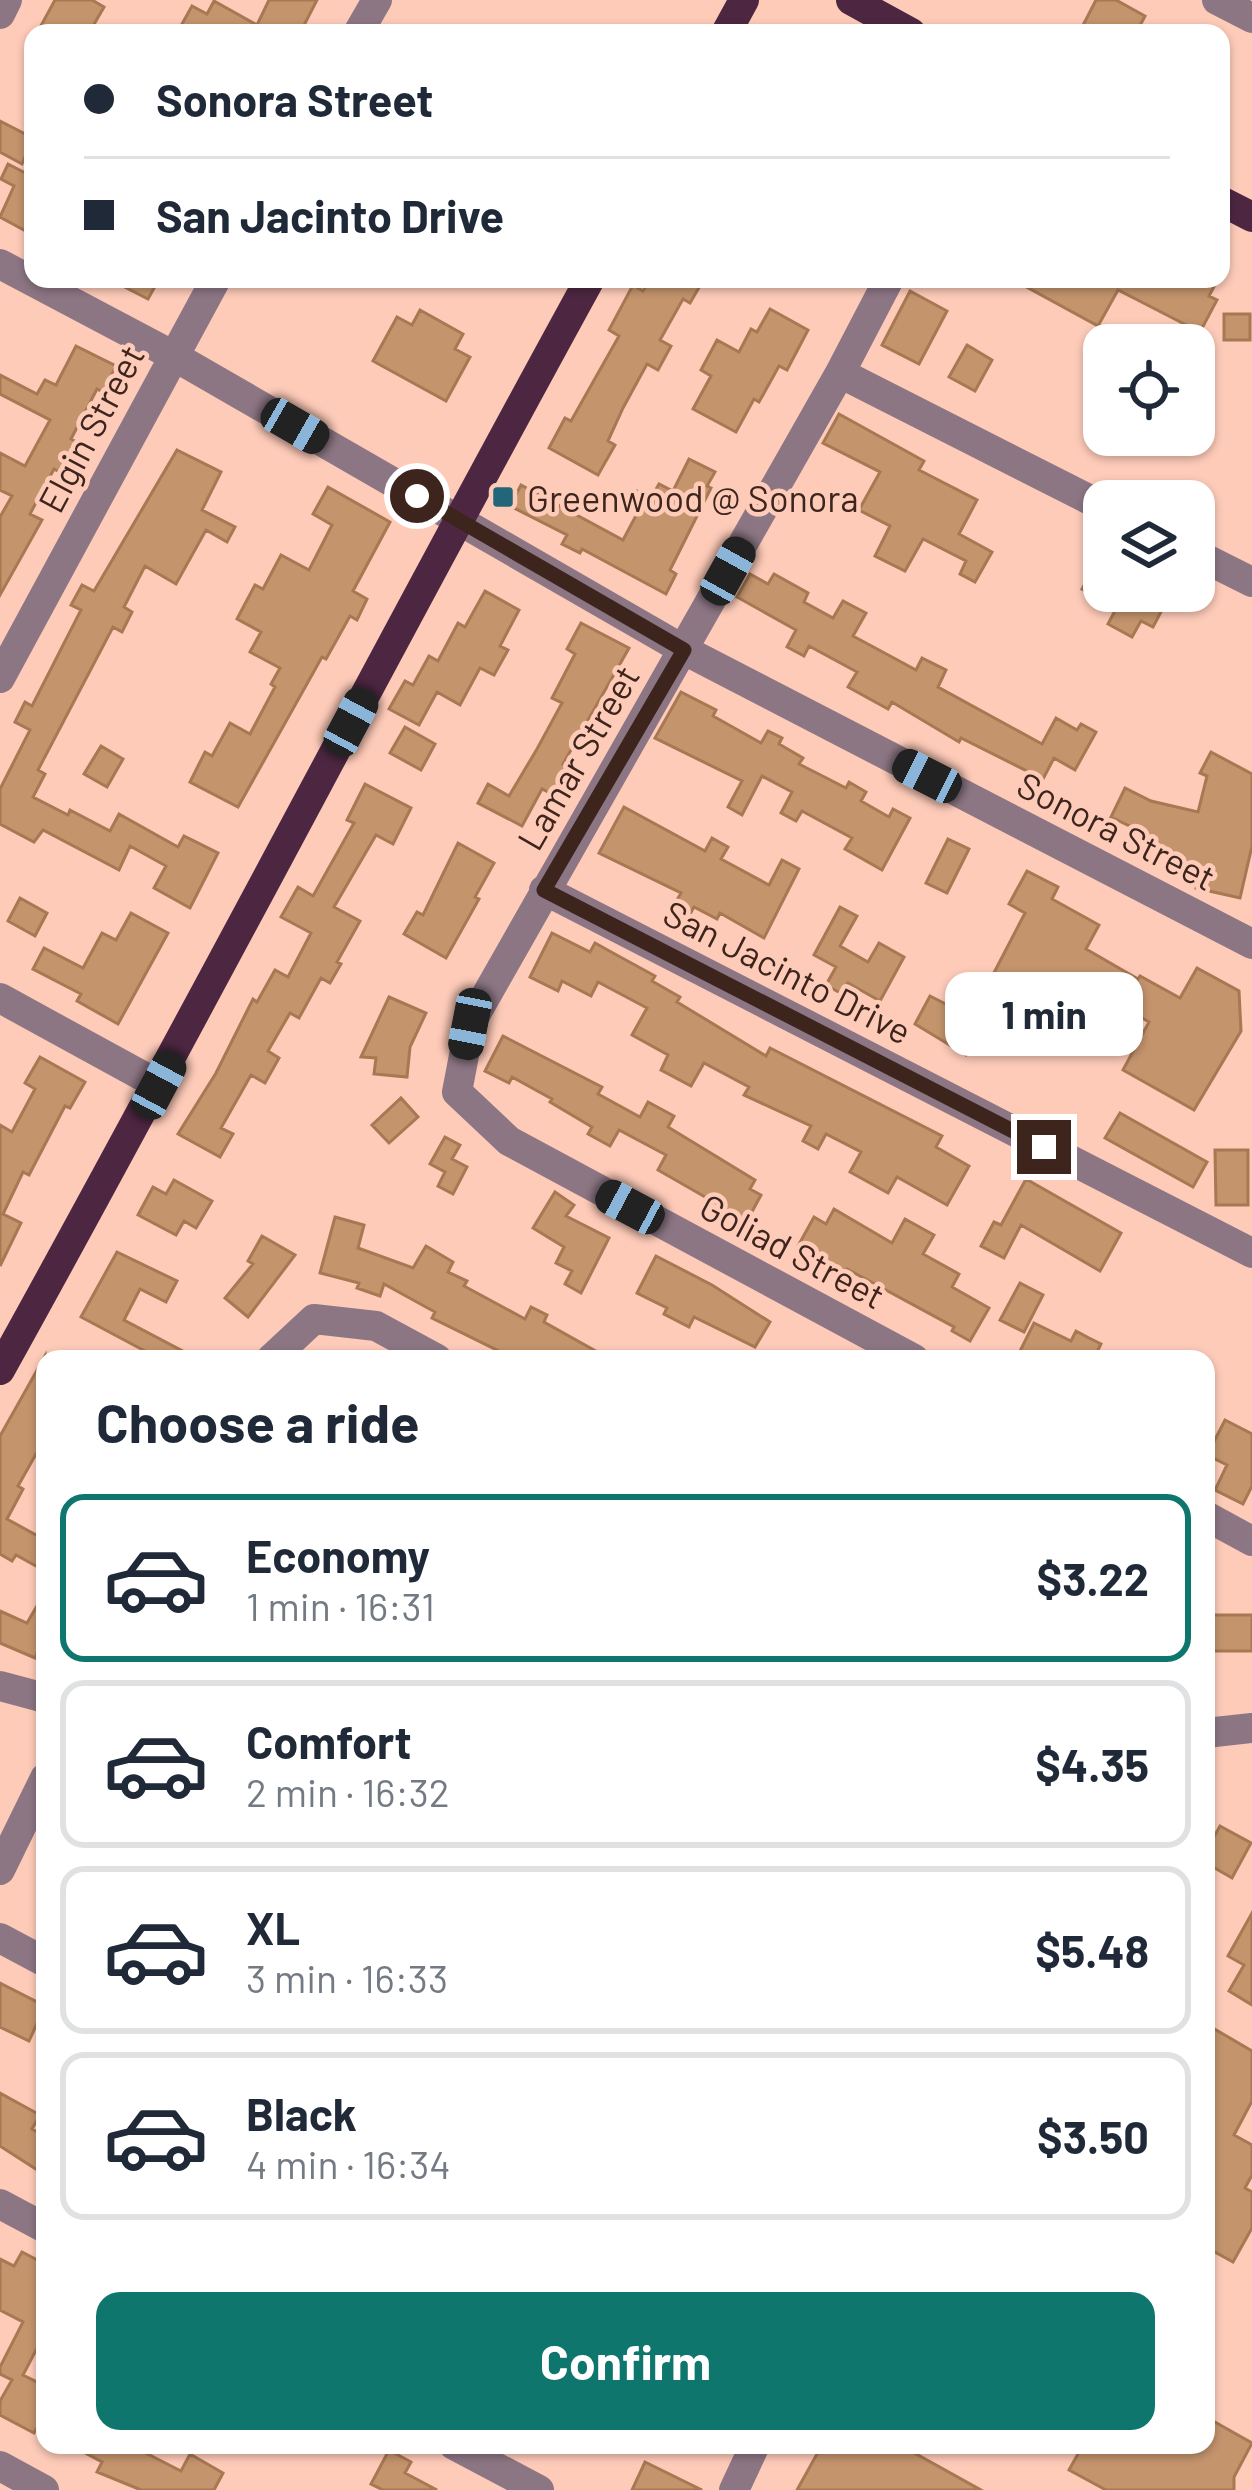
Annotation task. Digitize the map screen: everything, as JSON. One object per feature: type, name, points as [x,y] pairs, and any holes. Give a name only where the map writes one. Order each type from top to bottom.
[{"type":"main road","points":[[851,0],[895,24]]},
{"type":"main road","points":[[0,1370],[159,1085],[585,288]]},
{"type":"street","points":[[0,14],[8,0]]},
{"type":"street","points":[[1217,0],[1252,18]]},
{"type":"street","name":"Sonora Street","points":[[45,288],[172,355],[684,650],[1252,944]]},
{"type":"street","name":"Elgin Street","points":[[0,678],[211,288]]},
{"type":"street","name":"Lamar Street","points":[[457,1092],[470,1024],[884,288]]},
{"type":"street","points":[[839,374],[1083,496]]},
{"type":"street","points":[[1215,564],[1252,582]]},
{"type":"street","name":"San Jacinto Drive","points":[[544,890],[1252,1253]]},
{"type":"street","points":[[0,998],[159,1085]]},
{"type":"street","name":"Goliad Street","points":[[457,1092],[509,1141],[897,1350]]},
{"type":"street","points":[[281,1350],[314,1319],[376,1326],[420,1350]]},
{"type":"street","points":[[1215,1521],[1252,1541]]},
{"type":"street","points":[[0,1686],[36,1696]]},
{"type":"street","points":[[1215,1732],[1252,1729]]},
{"type":"street","points":[[0,1870],[36,1796]]},
{"type":"street","points":[[0,1938],[36,1957]]},
{"type":"street","points":[[0,2204],[36,2223]]},
{"type":"street","points":[[471,2454],[538,2490]]},
{"type":"street","points":[[734,2490],[751,2454]]},
{"type":"street","points":[[0,2466],[44,2490]]},
{"type":"building","points":[[55,0],[92,0],[104,7],[94,24],[42,24]]},
{"type":"building","points":[[269,0],[317,0],[305,24],[257,24]]},
{"type":"building","points":[[1096,0],[1116,0],[1145,16],[1141,24],[1084,24]]},
{"type":"building","points":[[214,1],[255,24],[182,24],[192,6],[207,14]]},
{"type":"building","points":[[0,121],[24,133],[24,159],[22,164],[0,152]]},
{"type":"building","points":[[8,164],[24,172],[24,230],[0,217],[14,186],[1,179]]},
{"type":"building","points":[[127,288],[154,288],[148,299]]},
{"type":"building","points":[[631,288],[699,288],[690,303],[683,299],[660,340],[671,346],[658,370],[647,364],[623,408],[608,441],[615,445],[598,475],[549,448],[565,418],[571,421],[619,336],[609,330]]},
{"type":"building","points":[[1028,288],[1213,288],[1209,296],[1217,300],[1204,324],[1184,324],[1118,290],[1099,324],[1094,324]]},
{"type":"building","points":[[910,291],[947,311],[919,364],[882,345]]},
{"type":"building","points":[[770,309],[808,330],[787,370],[779,366],[736,432],[693,409],[711,376],[701,370],[717,340],[739,352],[751,329],[757,332]]},
{"type":"building","points":[[420,310],[463,334],[455,349],[470,357],[446,401],[373,361],[397,317],[412,325]]},
{"type":"building","points":[[1224,314],[1250,314],[1250,340],[1224,340]]},
{"type":"building","points":[[967,345],[992,360],[975,391],[949,377]]},
{"type":"building","points":[[76,346],[116,366],[103,392],[97,389],[71,439],[82,445],[65,475],[54,469],[30,514],[42,520],[0,595],[0,517],[12,496],[0,490],[0,453],[25,466],[50,420],[0,394],[0,375],[37,394],[45,380],[56,385]]},
{"type":"building","points":[[839,414],[924,461],[919,470],[977,500],[959,534],[992,552],[975,582],[960,574],[966,561],[923,539],[905,571],[875,556],[890,526],[859,510],[880,472],[823,443]]},
{"type":"building","points":[[177,450],[221,472],[202,510],[235,527],[227,542],[206,530],[176,584],[145,566],[124,607],[132,612],[122,632],[113,627],[38,770],[45,774],[33,797],[110,831],[119,814],[178,847],[184,836],[218,853],[190,908],[154,888],[166,866],[130,846],[119,870],[43,830],[34,842],[0,824],[0,789],[30,730],[15,722],[25,702],[32,706],[81,610],[71,605],[82,585],[94,591]]},
{"type":"building","points":[[689,459],[715,472],[670,570],[676,574],[666,594],[582,549],[580,553],[562,544],[567,535],[510,506],[521,485],[623,540],[639,510],[629,505],[637,491],[651,498],[659,484],[673,491]]},
{"type":"building","points":[[328,487],[390,522],[353,591],[367,599],[357,620],[350,616],[326,659],[322,657],[238,807],[190,782],[205,752],[212,756],[230,723],[250,734],[275,687],[271,684],[280,668],[250,652],[261,632],[237,619],[255,585],[263,589],[281,555],[309,570],[332,525],[313,514]]},
{"type":"building","points":[[750,574],[768,584],[774,574],[808,593],[804,602],[833,618],[843,601],[866,613],[853,636],[916,670],[922,658],[946,670],[938,687],[1042,744],[1056,718],[1077,730],[1081,724],[1096,732],[1075,770],[1054,758],[1043,779],[961,738],[959,742],[892,702],[888,709],[848,687],[857,672],[809,646],[804,656],[787,647],[796,630],[737,597]]},
{"type":"building","points":[[485,591],[519,610],[500,646],[508,650],[494,675],[480,668],[460,705],[437,692],[419,725],[389,709],[405,681],[413,685],[429,656],[438,661],[458,623],[465,627]]},
{"type":"building","points":[[1114,612],[1161,612],[1153,627],[1141,621],[1132,637],[1108,624]]},
{"type":"building","points":[[581,623],[629,648],[563,764],[570,767],[554,795],[542,789],[522,826],[478,803],[488,784],[509,796],[537,749],[562,703],[552,698],[575,654],[567,649]]},
{"type":"building","points":[[681,692],[716,710],[713,716],[761,743],[768,731],[782,738],[779,744],[803,758],[799,764],[846,788],[849,782],[866,792],[861,801],[889,817],[893,809],[910,818],[882,870],[845,849],[852,838],[802,811],[796,821],[781,813],[792,792],[762,776],[742,815],[728,807],[742,781],[655,738]]},
{"type":"building","points":[[405,727],[435,744],[421,770],[390,753]]},
{"type":"building","points":[[101,746],[123,759],[107,787],[84,774]]},
{"type":"building","points":[[1211,752],[1252,774],[1252,846],[1240,898],[1196,888],[1199,873],[1170,866],[1173,852],[1144,845],[1146,834],[1111,817],[1125,788],[1151,801],[1198,812],[1207,776],[1200,773]]},
{"type":"building","points":[[365,784],[411,808],[393,844],[376,835],[334,907],[360,921],[337,962],[341,964],[330,983],[321,978],[299,1018],[290,1013],[268,1051],[279,1058],[265,1083],[251,1075],[221,1128],[233,1134],[220,1157],[178,1134],[253,999],[257,1002],[275,970],[288,977],[311,933],[281,917],[298,887],[313,896],[354,823],[347,820]]},
{"type":"building","points":[[624,807],[705,851],[712,838],[728,847],[721,859],[769,885],[782,860],[799,869],[764,938],[720,913],[717,919],[694,907],[690,914],[674,905],[681,893],[599,853]]},
{"type":"building","points":[[948,839],[969,849],[947,893],[926,883]]},
{"type":"building","points":[[458,843],[494,863],[446,958],[404,934],[417,912],[423,915]]},
{"type":"building","points":[[1027,871],[1058,887],[1052,899],[1099,925],[1086,949],[1138,979],[1180,998],[1197,968],[1239,991],[1241,1031],[1194,1110],[1123,1070],[1149,1022],[1099,993],[1086,1016],[1065,1004],[1067,1000],[1018,976],[992,1026],[972,1015],[1025,913],[1009,904]]},
{"type":"building","points":[[20,898],[47,913],[35,936],[8,921]]},
{"type":"building","points":[[840,907],[857,916],[840,946],[868,962],[879,943],[904,957],[880,1001],[848,983],[842,994],[826,985],[836,967],[814,955]]},
{"type":"building","points":[[131,913],[168,933],[118,1024],[77,1001],[81,994],[33,969],[44,948],[83,968],[102,933],[116,940]]},
{"type":"building","points":[[552,933],[590,952],[595,943],[655,976],[652,981],[680,997],[677,1002],[766,1056],[770,1048],[942,1136],[936,1147],[969,1166],[947,1205],[897,1177],[888,1193],[850,1172],[861,1152],[826,1134],[818,1149],[803,1141],[811,1126],[744,1095],[749,1087],[704,1063],[691,1086],[661,1070],[668,1055],[632,1035],[647,1008],[598,982],[591,996],[562,981],[558,991],[530,977]]},
{"type":"building","points":[[930,996],[983,1023],[966,1055],[915,1024]]},
{"type":"building","points":[[389,997],[426,1013],[410,1047],[407,1077],[374,1074],[376,1058],[361,1057]]},
{"type":"building","points":[[503,1036],[602,1087],[598,1094],[640,1117],[648,1102],[674,1116],[668,1127],[755,1180],[750,1189],[761,1195],[747,1221],[658,1170],[666,1155],[619,1130],[610,1146],[588,1134],[592,1127],[550,1102],[552,1099],[512,1077],[509,1083],[485,1071]]},
{"type":"building","points":[[40,1057],[85,1082],[70,1108],[65,1106],[29,1175],[23,1172],[3,1214],[21,1223],[0,1266],[0,1125],[12,1132],[35,1089],[25,1083]]},
{"type":"building","points":[[401,1098],[418,1117],[389,1143],[372,1125]]},
{"type":"building","points":[[1120,1113],[1207,1162],[1193,1187],[1105,1138]]},
{"type":"building","points":[[445,1137],[460,1145],[452,1159],[467,1167],[453,1194],[438,1186],[445,1172],[430,1164]]},
{"type":"building","points":[[1215,1150],[1248,1150],[1248,1205],[1216,1205]]},
{"type":"building","points":[[1026,1179],[1121,1233],[1100,1271],[1021,1225],[1004,1258],[981,1246],[994,1222],[1001,1225]]},
{"type":"building","points":[[174,1180],[212,1201],[196,1228],[184,1221],[176,1235],[138,1215],[153,1187],[166,1194]]},
{"type":"building","points":[[555,1192],[574,1205],[566,1216],[609,1238],[581,1293],[565,1284],[572,1271],[556,1263],[564,1247],[533,1228]]},
{"type":"building","points":[[834,1209],[892,1243],[905,1219],[934,1235],[923,1254],[959,1274],[952,1287],[989,1308],[970,1341],[952,1331],[954,1327],[847,1269],[844,1275],[798,1246],[814,1217],[826,1224]]},
{"type":"building","points":[[335,1217],[364,1225],[358,1248],[413,1268],[426,1246],[453,1262],[448,1272],[467,1281],[464,1286],[525,1319],[531,1307],[547,1315],[544,1322],[594,1350],[497,1350],[432,1318],[435,1312],[384,1284],[380,1296],[357,1288],[359,1283],[320,1273]]},
{"type":"building","points":[[262,1236],[295,1255],[248,1317],[225,1298],[253,1264],[248,1261]]},
{"type":"building","points":[[117,1252],[177,1281],[166,1302],[140,1289],[124,1320],[181,1350],[143,1350],[81,1317]]},
{"type":"building","points":[[656,1256],[770,1322],[755,1347],[694,1317],[689,1327],[664,1314],[667,1308],[637,1293]]},
{"type":"building","points":[[1020,1283],[1043,1295],[1024,1332],[1000,1320]]},
{"type":"building","points":[[1034,1323],[1071,1341],[1076,1331],[1101,1344],[1098,1350],[1020,1350]]},
{"type":"building","points":[[36,1372],[36,1454],[7,1519],[36,1535],[36,1566],[16,1555],[12,1561],[0,1554],[0,1436]]},
{"type":"building","points":[[1225,1420],[1252,1434],[1252,1486],[1243,1504],[1215,1490],[1227,1465],[1215,1459],[1215,1439]]},
{"type":"building","points":[[36,1608],[35,1658],[0,1643],[0,1611],[27,1623]]},
{"type":"building","points":[[1215,1615],[1252,1615],[1252,1651],[1215,1651]]},
{"type":"building","points":[[1220,1826],[1251,1843],[1232,1878],[1215,1868],[1215,1835]]},
{"type":"building","points":[[1252,1913],[1252,2005],[1229,1991],[1244,1965],[1228,1956]]},
{"type":"building","points":[[0,1983],[36,2001],[36,2026],[29,2041],[0,2027]]},
{"type":"building","points":[[1215,2029],[1252,2051],[1252,2101],[1234,2135],[1252,2145],[1252,2175],[1245,2188],[1252,2192],[1252,2228],[1233,2262],[1215,2252]]},
{"type":"building","points":[[0,2093],[36,2113],[32,2129],[36,2131],[36,2169],[0,2146]]},
{"type":"building","points":[[22,2252],[36,2259],[36,2350],[23,2375],[36,2382],[34,2433],[0,2415],[0,2401],[12,2380],[0,2374],[0,2367],[23,2322],[0,2310],[0,2259],[14,2266]]},
{"type":"building","points":[[1215,2422],[1252,2443],[1234,2477],[1234,2490],[1106,2490],[1069,2470],[1078,2454],[1215,2454]]},
{"type":"building","points":[[87,2454],[148,2454],[181,2471],[190,2454],[223,2473],[214,2490],[141,2490],[97,2472],[102,2462]]},
{"type":"building","points":[[387,2454],[396,2454],[411,2462],[405,2473],[437,2490],[383,2490],[371,2484]]},
{"type":"building","points":[[817,2454],[916,2454],[981,2490],[797,2490]]},
{"type":"building","points":[[645,2462],[702,2490],[632,2490]]},
{"type":"place","name":"Greenwood @ Sonora","points":[[503,497]]},
{"type":"route","points":[[417,496],[684,650],[544,890],[1044,1147]]}]
